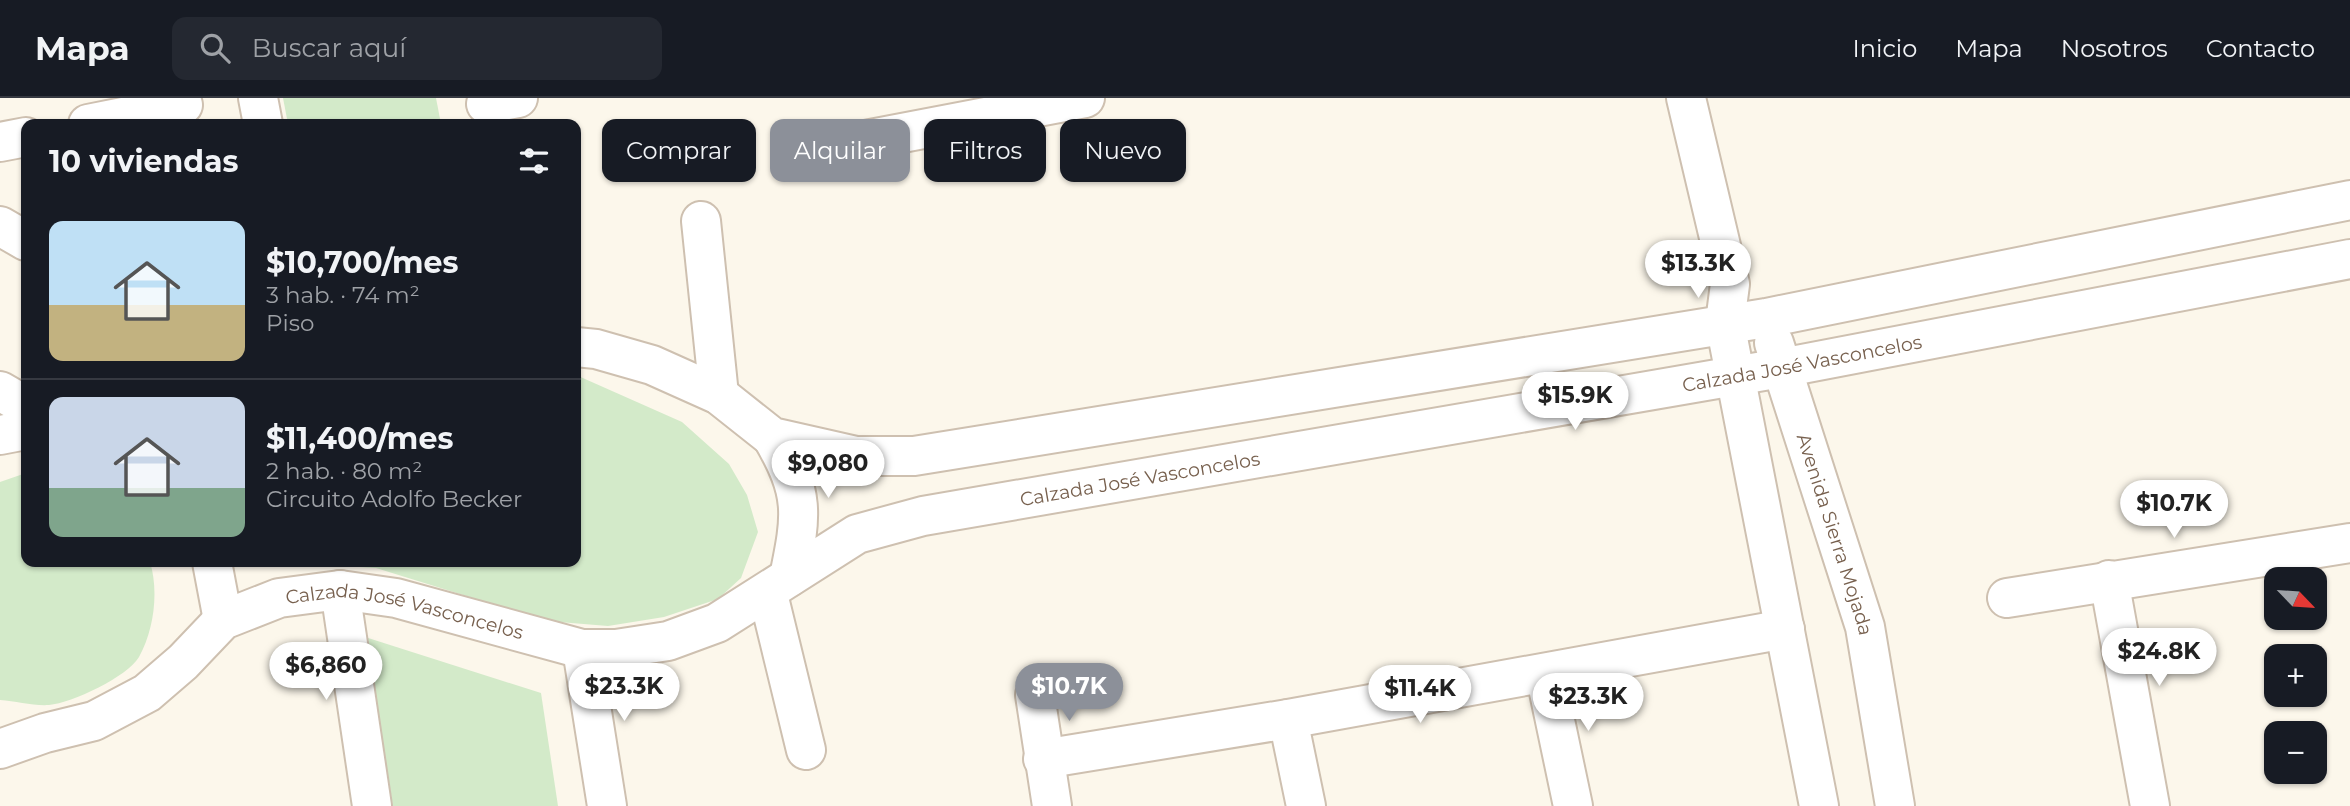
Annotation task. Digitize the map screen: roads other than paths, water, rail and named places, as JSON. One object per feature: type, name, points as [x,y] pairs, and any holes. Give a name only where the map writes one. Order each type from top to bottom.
[{"type":"street","points":[[258,98],[262,119]]},
{"type":"street","points":[[905,119],[929,111],[1085,98]]},
{"type":"street","points":[[1686,98],[1730,284],[1725,323],[1819,806]]},
{"type":"street","points":[[119,119],[183,105]]},
{"type":"street","points":[[0,142],[21,138]]},
{"type":"street","points":[[772,437],[856,456],[914,456],[1766,317],[2350,200]]},
{"type":"street","points":[[701,221],[719,395]]},
{"type":"street","points":[[0,226],[21,238]]},
{"type":"street","name":"Calzada José Vasconcelos","points":[[0,749],[94,720],[147,693],[183,662],[223,620],[279,598],[340,590],[396,598],[582,649],[616,649],[668,640],[717,624],[857,534],[923,516],[1781,368],[2350,259]]},
{"type":"street","points":[[1730,284],[1766,317]]},
{"type":"street","name":"Avenida Sierra Mojada","points":[[1766,317],[1865,627],[1895,806]]},
{"type":"street","points":[[581,348],[596,349],[652,365],[719,395],[772,437],[792,472],[799,504],[798,536],[778,585],[806,750]]},
{"type":"street","points":[[0,390],[21,404]]},
{"type":"street","points":[[0,435],[21,431]]},
{"type":"street","points":[[2007,598],[2350,542]]},
{"type":"street","points":[[213,567],[223,620]]},
{"type":"street","points":[[2109,580],[2151,806]]},
{"type":"street","points":[[340,590],[372,806]]},
{"type":"street","points":[[1044,759],[1288,719],[1785,629]]},
{"type":"street","points":[[582,649],[607,806]]},
{"type":"street","points":[[1545,673],[1573,806]]},
{"type":"street","points":[[1035,695],[1052,806]]},
{"type":"street","points":[[1288,719],[1306,806]]},
{"type":"street","points":[[0,726],[45,733]]}]
